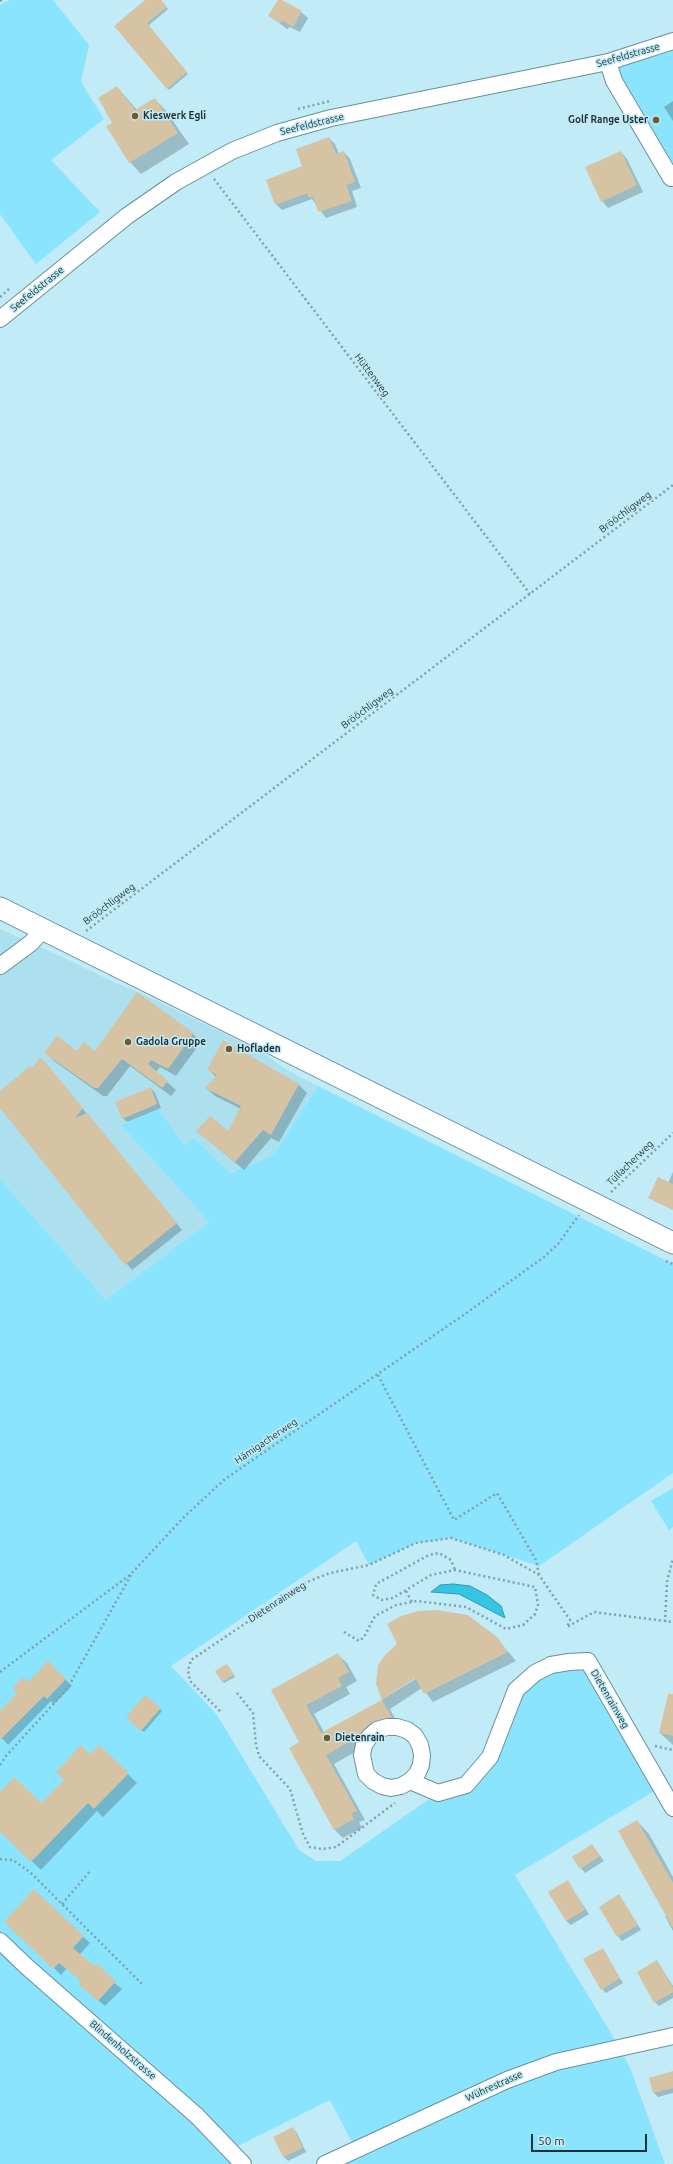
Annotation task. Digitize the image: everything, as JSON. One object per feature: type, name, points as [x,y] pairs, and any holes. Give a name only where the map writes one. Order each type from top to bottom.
[{"type":"main road","points":[[0,908],[673,1243]]},
{"type":"street","name":"Seefeldstrasse","points":[[0,319],[127,216],[176,182],[203,165],[277,132],[331,118],[608,62],[673,41]]},
{"type":"street","points":[[608,62],[614,82],[671,178]]},
{"type":"street","points":[[0,966],[31,943],[43,930]]},
{"type":"street","name":"Dietenrainweg","points":[[415,1783],[438,1793],[466,1785],[490,1757],[516,1690],[535,1672],[551,1665],[588,1661],[673,1808]]},
{"type":"street","name":"Blindenholzstrasse","points":[[0,1941],[26,1966],[197,2116],[243,2164]]},
{"type":"street","name":"Wührestrasse","points":[[325,2164],[507,2080],[556,2062],[673,2036]]},
{"type":"path","name":"Hüttenweg","points":[[203,165],[424,458],[530,594]]},
{"type":"path","name":"Brööchligweg","points":[[70,943],[673,485]]},
{"type":"path","name":"Tüllacherweg","points":[[558,1244],[594,1204],[605,1198],[673,1133]]},
{"type":"path","name":"Hämigacherweg","points":[[0,1672],[131,1574],[184,1517],[225,1479],[466,1314],[544,1257],[558,1244]]},
{"type":"path","points":[[378,1375],[454,1520],[497,1493],[536,1560],[539,1575]]},
{"type":"path","name":"Dietenrainweg","points":[[220,1711],[190,1681],[188,1670],[191,1660],[307,1582],[330,1573],[368,1565],[416,1543],[451,1538],[504,1555],[539,1575],[570,1620],[567,1627],[594,1612],[673,1622]]},
{"type":"path","points":[[344,1632],[359,1641],[364,1638],[375,1616],[396,1605],[417,1601],[466,1607],[506,1629],[523,1625],[535,1614],[538,1605],[535,1587],[455,1570],[431,1575],[406,1591],[382,1600],[373,1595],[376,1584],[429,1555],[439,1553],[451,1560],[455,1570]]},
{"type":"path","points":[[666,1622],[667,1582],[673,1558]]},
{"type":"path","points":[[0,1765],[6,1756],[67,1689],[131,1574]]},
{"type":"path","points":[[406,1591],[412,1602]]},
{"type":"path","points":[[238,1693],[253,1713],[256,1744],[259,1756],[290,1789],[303,1834],[310,1846],[322,1849],[336,1847],[415,1783]]},
{"type":"path","points":[[0,1859],[13,1860],[31,1873],[142,1984]]},
{"type":"path","points":[[62,1904],[91,1870]]},
{"type":"shaded area","points":[[9,0],[53,0],[89,45],[81,82],[104,119],[51,160],[100,212],[36,264],[0,214],[0,5]]},
{"type":"shaded area","name":"Golf Range Uster","points":[[673,41],[673,181],[608,62]]},
{"type":"shaded area","points":[[0,929],[113,982],[134,990],[259,1050],[285,1069],[318,1086],[273,1155],[229,1173],[194,1138],[185,1145],[158,1109],[121,1125],[209,1222],[106,1300],[0,1179]]},
{"type":"shaded area","points":[[318,1086],[673,1264],[673,1473],[539,1566],[451,1538],[416,1543],[369,1565],[356,1541],[171,1666],[217,1715],[299,1850],[316,1861],[340,1861],[438,1793],[466,1785],[504,1718],[535,1673],[588,1661],[661,1787],[515,1875],[620,2048],[631,2070],[665,2164],[325,2164],[356,2150],[330,2100],[230,2150],[243,2164],[0,2164],[0,1179],[106,1300],[209,1222],[121,1125],[158,1109],[185,1145],[194,1138],[230,1173],[273,1155]]},
{"type":"shaded area","points":[[673,1488],[673,1527],[669,1530],[651,1501]]},
{"type":"shaded area","points":[[453,1584],[470,1586],[487,1595],[501,1606],[505,1618],[459,1594],[431,1592],[440,1585]]},
{"type":"building","points":[[145,0],[161,0],[167,7],[147,23],[187,72],[167,89],[114,26]]},
{"type":"building","points":[[278,0],[282,0],[302,11],[293,27],[283,21],[280,23],[268,16]]},
{"type":"building","points":[[117,86],[135,110],[155,98],[178,133],[129,163],[106,126],[112,123],[98,98]]},
{"type":"building","points":[[329,137],[336,154],[344,151],[355,182],[346,185],[352,201],[318,212],[313,196],[309,198],[307,193],[275,205],[266,180],[302,166],[296,149]]},
{"type":"building","points":[[621,151],[637,185],[601,202],[585,167]]},
{"type":"building","points":[[137,992],[194,1033],[168,1069],[151,1060],[148,1064],[168,1081],[162,1088],[122,1059],[98,1088],[94,1088],[44,1053],[57,1036],[77,1051],[84,1042],[95,1051]]},
{"type":"building","points":[[223,1040],[299,1084],[271,1135],[263,1130],[235,1162],[196,1131],[210,1116],[228,1131],[241,1106],[205,1088],[217,1075],[207,1070]]},
{"type":"building","points":[[41,1057],[83,1108],[75,1118],[87,1113],[177,1223],[125,1265],[0,1108],[0,1091],[30,1066],[32,1068]]},
{"type":"building","points":[[151,1087],[157,1104],[122,1119],[115,1102]]},
{"type":"building","points":[[658,1177],[673,1184],[673,1210],[648,1198]]},
{"type":"building","points":[[437,1610],[468,1615],[497,1637],[508,1652],[424,1694],[415,1678],[382,1700],[376,1684],[378,1665],[386,1654],[397,1644],[387,1624],[401,1616],[418,1611]]},
{"type":"building","name":"Dietenrain","points":[[338,1653],[349,1672],[338,1678],[342,1686],[306,1705],[321,1733],[382,1700],[392,1718],[371,1723],[358,1737],[326,1755],[357,1811],[351,1813],[354,1819],[334,1830],[289,1748],[299,1742],[271,1690]]},
{"type":"building","points":[[48,1661],[66,1679],[47,1699],[44,1696],[0,1740],[0,1711],[17,1693],[12,1689],[23,1677],[28,1682]]},
{"type":"building","points":[[227,1664],[234,1675],[222,1682],[215,1671]]},
{"type":"building","points":[[668,1694],[673,1694],[673,1736],[659,1733]]},
{"type":"building","points":[[145,1695],[161,1708],[141,1731],[126,1717]]},
{"type":"building","points":[[81,1745],[90,1754],[99,1745],[129,1773],[94,1809],[88,1803],[31,1862],[0,1832],[0,1792],[14,1777],[41,1803],[64,1780],[56,1772]]},
{"type":"building","points":[[637,1820],[673,1883],[673,1928],[618,1831]]},
{"type":"building","points":[[592,1844],[600,1856],[580,1869],[572,1857]]},
{"type":"building","points":[[568,1880],[585,1910],[566,1921],[548,1892]]},
{"type":"building","points":[[34,1889],[84,1936],[73,1948],[94,1966],[96,1963],[116,1981],[98,2001],[78,1984],[81,1981],[59,1963],[53,1969],[4,1922]]},
{"type":"building","points":[[619,1894],[638,1925],[617,1937],[599,1907]]},
{"type":"building","points":[[603,1948],[620,1978],[601,1990],[583,1959]]},
{"type":"building","points":[[657,1960],[673,1988],[673,1992],[654,2003],[637,1972]]},
{"type":"building","points":[[673,2071],[673,2088],[653,2093],[649,2078]]},
{"type":"building","points":[[293,2127],[303,2148],[283,2157],[273,2137]]},
{"type":"place","name":"Kieswerk Egli","points":[[135,116]]},
{"type":"place","name":"Golf Range Uster","points":[[656,120]]},
{"type":"place","name":"Gadola Gruppe","points":[[128,1042]]},
{"type":"place","name":"Hofladen","points":[[229,1049]]},
{"type":"place","name":"Dietenrain","points":[[327,1738]]}]
